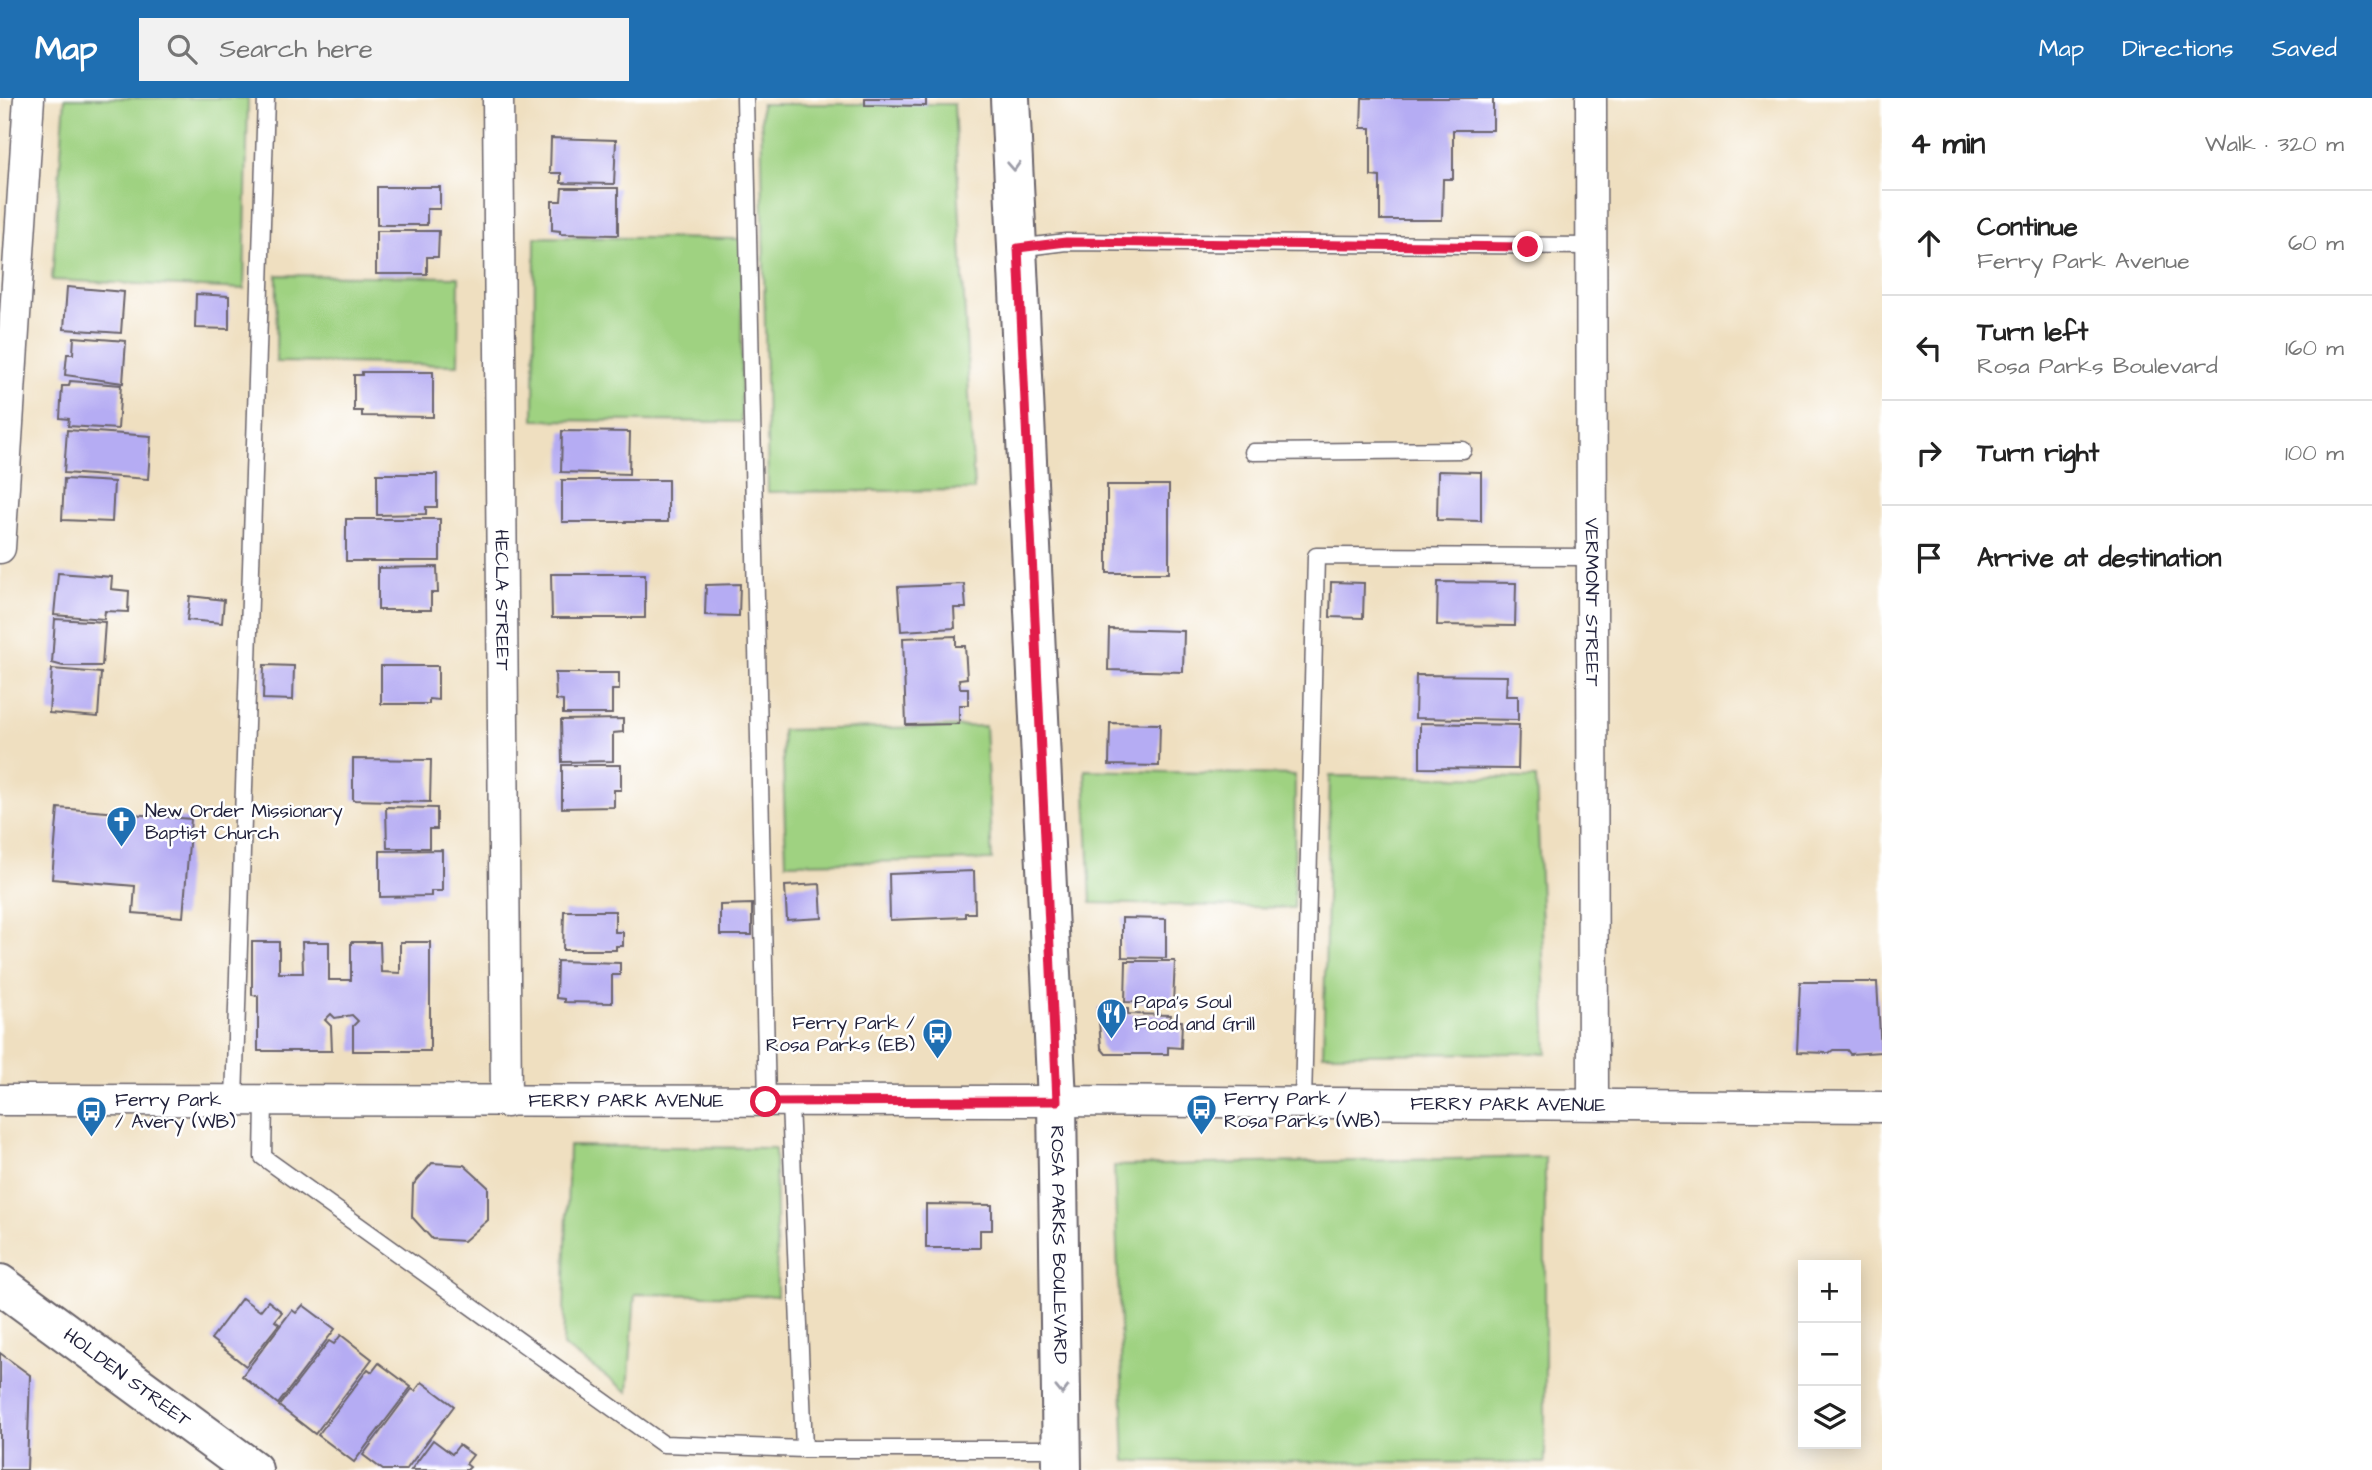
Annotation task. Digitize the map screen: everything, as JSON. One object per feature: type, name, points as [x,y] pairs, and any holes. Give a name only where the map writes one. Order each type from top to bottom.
[{"type":"street","points":[[0,548],[29,98]]},
{"type":"street","name":"HECLA STREET","points":[[498,98],[506,1102]]},
{"type":"street","name":"ROSA PARKS BOULEVARD","points":[[1010,98],[1057,1101],[1063,1460]]},
{"type":"street","name":"VERMONT STREET","points":[[1591,98],[1593,1104]]},
{"type":"street","name":"FERRY PARK AVENUE","points":[[0,1100],[1057,1101],[1882,1107]]},
{"type":"street","name":"HOLDEN STREET","points":[[0,1284],[236,1465]]},
{"type":"lane","points":[[234,1101],[266,98]]},
{"type":"lane","points":[[745,98],[778,1102],[804,1449]]},
{"type":"lane","points":[[1018,248],[1066,242],[1592,246]]},
{"type":"lane","points":[[1253,452],[1463,450]]},
{"type":"lane","points":[[1303,1103],[1316,556],[1594,557]]},
{"type":"lane","points":[[264,1102],[263,1157],[663,1444],[1063,1460]]},
{"type":"green space","points":[[65,98],[248,98],[244,289],[52,280]]},
{"type":"green space","points":[[761,104],[954,104],[974,490],[768,492]]},
{"type":"green space","points":[[535,237],[742,239],[741,422],[534,420]]},
{"type":"green space","points":[[277,275],[459,277],[458,365],[276,362]]},
{"type":"green space","points":[[985,726],[992,860],[786,863],[782,730]]},
{"type":"green space","points":[[1085,770],[1295,775],[1294,908],[1091,903]]},
{"type":"green space","points":[[1330,776],[1536,778],[1547,1053],[1323,1054]]},
{"type":"green space","points":[[569,1146],[775,1148],[777,1296],[635,1294],[628,1392],[563,1346]]},
{"type":"green space","points":[[1545,1157],[1545,1463],[1125,1461],[1114,1166]]},
{"type":"building","points":[[865,98],[926,98],[926,106],[865,105]]},
{"type":"building","points":[[1362,98],[1493,98],[1493,130],[1453,130],[1453,179],[1443,179],[1442,220],[1380,220],[1380,177],[1371,176],[1371,128],[1361,128]]},
{"type":"building","points":[[551,138],[616,140],[614,184],[561,183],[561,173],[550,173]]},
{"type":"building","points":[[377,187],[440,187],[440,209],[427,209],[427,225],[377,225]]},
{"type":"building","points":[[562,188],[618,188],[618,235],[560,234],[560,231],[552,230],[552,201],[561,201]]},
{"type":"building","points":[[376,231],[439,231],[438,257],[427,257],[427,274],[376,274]]},
{"type":"building","points":[[67,287],[124,292],[121,333],[64,329]]},
{"type":"building","points":[[196,294],[229,296],[229,329],[195,328]]},
{"type":"building","points":[[74,337],[126,341],[123,383],[65,375],[67,354],[73,354]]},
{"type":"building","points":[[362,372],[433,372],[433,417],[362,416],[362,411],[354,411],[354,375],[362,375]]},
{"type":"building","points":[[70,381],[121,385],[118,429],[68,426],[69,419],[60,418],[62,386],[69,386]]},
{"type":"building","points":[[67,430],[151,436],[148,479],[64,473]]},
{"type":"building","points":[[562,431],[630,432],[629,474],[561,472]]},
{"type":"building","points":[[1438,471],[1481,472],[1481,521],[1437,520]]},
{"type":"building","points":[[377,474],[437,474],[437,507],[426,507],[426,514],[377,515]]},
{"type":"building","points":[[64,479],[114,482],[112,522],[62,520]]},
{"type":"building","points":[[562,480],[668,480],[668,522],[562,522]]},
{"type":"building","points":[[1107,485],[1169,485],[1169,573],[1107,573]]},
{"type":"building","points":[[346,519],[440,519],[440,561],[346,561]]},
{"type":"building","points":[[437,567],[438,593],[431,593],[431,610],[378,610],[378,568]]},
{"type":"building","points":[[58,573],[112,577],[111,589],[129,591],[128,612],[105,611],[104,619],[54,615]]},
{"type":"building","points":[[551,574],[645,574],[645,618],[552,618]]},
{"type":"building","points":[[1331,582],[1364,583],[1363,618],[1330,617]]},
{"type":"building","points":[[1438,582],[1516,583],[1515,626],[1437,625]]},
{"type":"building","points":[[740,584],[739,616],[705,615],[706,585]]},
{"type":"building","points":[[964,584],[966,608],[954,608],[955,628],[901,631],[898,587]]},
{"type":"building","points":[[190,596],[224,600],[222,623],[187,620]]},
{"type":"building","points":[[55,619],[105,622],[102,666],[63,666],[52,663]]},
{"type":"building","points":[[1109,629],[1184,631],[1183,672],[1108,670]]},
{"type":"building","points":[[956,636],[956,646],[965,646],[967,678],[959,679],[960,688],[968,688],[968,705],[959,705],[959,724],[906,725],[903,638]]},
{"type":"building","points":[[264,665],[294,666],[293,700],[263,699]]},
{"type":"building","points":[[381,666],[438,666],[438,700],[429,699],[429,704],[381,704]]},
{"type":"building","points":[[52,669],[101,673],[98,717],[49,713]]},
{"type":"building","points":[[555,673],[619,673],[619,690],[612,690],[612,714],[563,714],[563,701],[556,700]]},
{"type":"building","points":[[1416,675],[1507,676],[1506,696],[1518,696],[1518,720],[1415,718]]},
{"type":"building","points":[[623,719],[623,732],[613,733],[613,761],[562,762],[561,720]]},
{"type":"building","points":[[1110,723],[1160,724],[1159,766],[1109,765]]},
{"type":"building","points":[[1420,723],[1519,725],[1518,769],[1420,768]]},
{"type":"building","points":[[353,759],[431,760],[430,802],[353,800]]},
{"type":"building","points":[[562,765],[621,765],[621,790],[614,790],[614,807],[562,808]]},
{"type":"building","points":[[386,807],[437,808],[437,829],[429,829],[429,848],[387,848]]},
{"type":"building","name":"New Order Missionary Baptist Church","points":[[58,808],[191,819],[183,917],[133,913],[135,886],[52,879]]},
{"type":"building","points":[[442,850],[442,891],[431,891],[431,896],[380,897],[380,851]]},
{"type":"building","points":[[974,871],[975,913],[965,913],[965,917],[890,920],[889,874]]},
{"type":"building","points":[[820,884],[822,918],[787,920],[785,886]]},
{"type":"building","points":[[752,904],[752,935],[720,935],[720,905]]},
{"type":"building","points":[[564,911],[615,911],[615,932],[623,932],[623,946],[616,946],[616,950],[563,950]]},
{"type":"building","points":[[1122,918],[1166,919],[1166,958],[1122,957]]},
{"type":"building","points":[[252,942],[279,942],[279,973],[303,973],[302,942],[329,942],[329,980],[351,980],[351,942],[380,942],[381,972],[400,973],[400,942],[430,942],[430,1051],[353,1051],[353,1026],[358,1021],[352,1015],[335,1018],[331,1014],[325,1020],[331,1026],[332,1051],[258,1051],[258,996],[252,995]]},
{"type":"building","points":[[557,961],[620,963],[620,975],[612,975],[612,1003],[564,1002],[564,999],[556,998]]},
{"type":"building","points":[[1126,961],[1175,961],[1173,1003],[1125,1002]]},
{"type":"building","points":[[1800,982],[1877,982],[1881,1052],[1797,1052]]},
{"type":"building","points":[[1098,1007],[1128,1009],[1128,1014],[1171,1015],[1170,1021],[1182,1021],[1181,1048],[1168,1047],[1168,1054],[1106,1054],[1101,1048]]},
{"type":"building","points":[[432,1163],[464,1165],[488,1187],[488,1220],[464,1241],[432,1239],[412,1217],[413,1185]]},
{"type":"building","points":[[926,1204],[992,1205],[992,1230],[980,1230],[980,1248],[926,1248]]},
{"type":"building","points":[[242,1298],[260,1311],[268,1301],[282,1312],[275,1321],[279,1324],[246,1366],[211,1339]]},
{"type":"building","points":[[303,1305],[335,1329],[278,1404],[242,1376],[292,1310],[296,1313]]},
{"type":"building","points":[[341,1335],[372,1359],[315,1434],[279,1406],[329,1341],[334,1344]]},
{"type":"building","points":[[0,1353],[30,1375],[27,1470],[0,1470]]},
{"type":"building","points":[[379,1363],[411,1387],[354,1462],[318,1435],[368,1369],[372,1372]]},
{"type":"building","points":[[422,1382],[454,1406],[406,1470],[383,1470],[363,1455],[412,1389],[415,1391]]},
{"type":"building","points":[[433,1440],[452,1454],[459,1445],[473,1455],[466,1464],[470,1467],[467,1470],[411,1470]]},
{"type":"place","name":"New Order Missionary Baptist Church","points":[[122,849]]},
{"type":"place","name":"Papa's Soul Food and Grill","points":[[1111,1040]]},
{"type":"place","name":"Ferry Park / Rosa Parks (EB)","points":[[938,1061]]},
{"type":"place","name":"Ferry Park / Rosa Parks (WB)","points":[[1201,1137]]},
{"type":"place","name":"Ferry Park / Avery (WB)","points":[[92,1138]]},
{"type":"route","points":[[766,1102],[1057,1101],[1018,248],[1066,242],[1528,247]]}]
